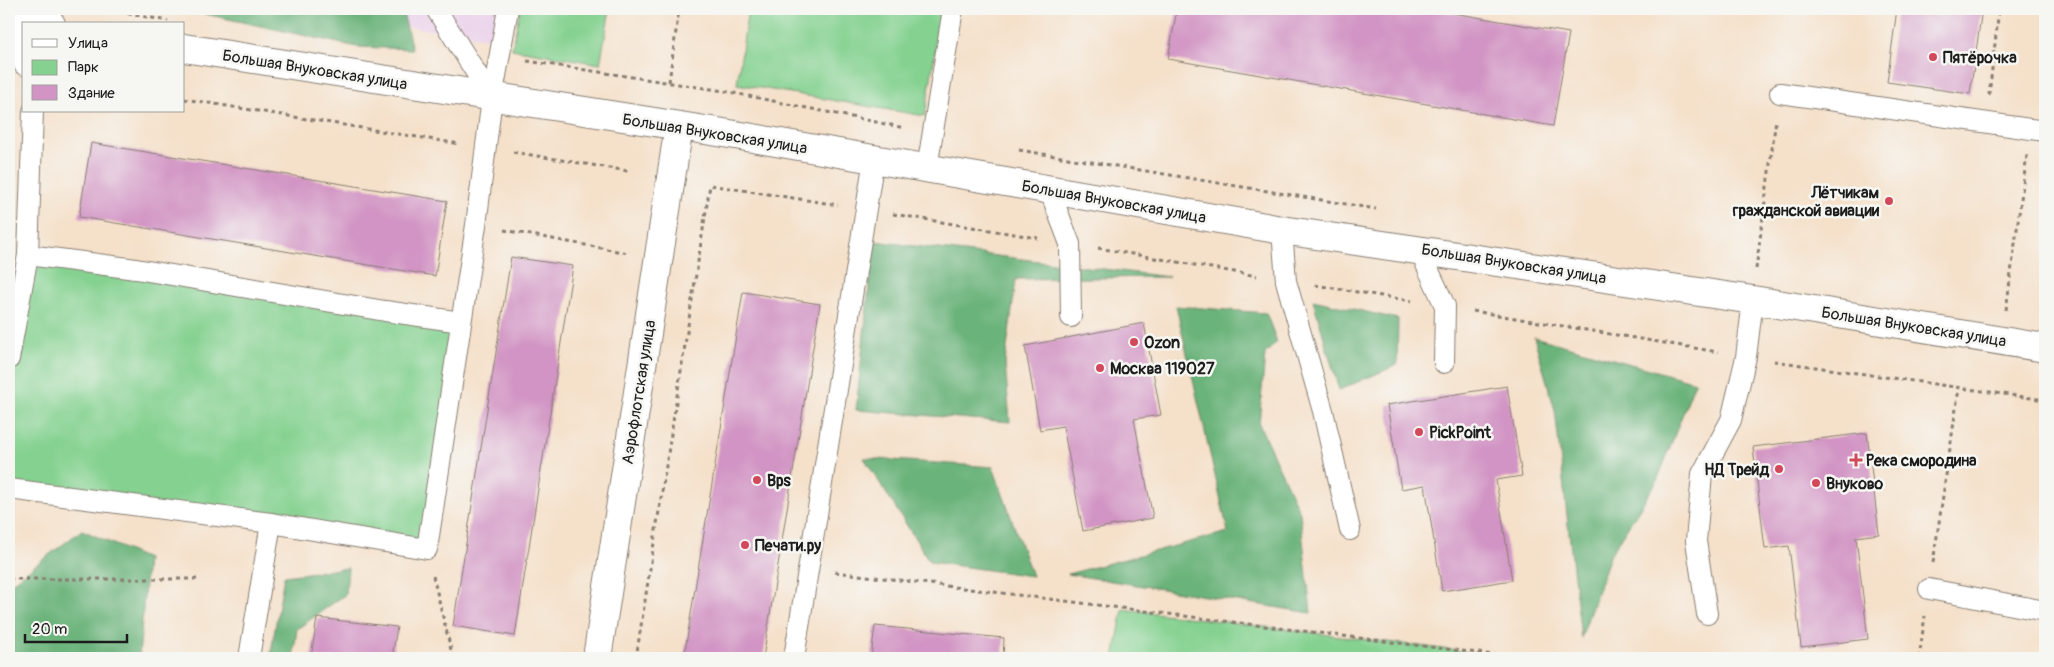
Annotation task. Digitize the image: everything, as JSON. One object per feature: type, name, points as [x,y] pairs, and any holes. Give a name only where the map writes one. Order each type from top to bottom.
[{"type":"street","points":[[11,12],[44,22]]},
{"type":"street","name":"Большая Внуковская улица","points":[[185,48],[679,126],[1282,230],[1753,300],[2045,348]]},
{"type":"street","name":"Аэрофлотская улица","points":[[597,658],[679,126]]},
{"type":"lane","points":[[436,9],[492,98]]},
{"type":"lane","points":[[9,489],[271,523],[427,548],[476,226],[492,98],[508,9]]},
{"type":"lane","points":[[927,168],[953,9]]},
{"type":"lane","points":[[11,12],[22,58]]},
{"type":"lane","points":[[1780,93],[2038,130]]},
{"type":"lane","points":[[9,359],[28,255],[33,112]]},
{"type":"lane","points":[[794,658],[810,569],[874,159]]},
{"type":"lane","points":[[1049,189],[1070,244],[1071,317]]},
{"type":"lane","points":[[1282,230],[1286,281],[1323,411],[1350,530]]},
{"type":"lane","points":[[1419,249],[1446,306],[1444,363]]},
{"type":"lane","points":[[28,255],[136,269],[376,310],[461,322]]},
{"type":"lane","points":[[1706,614],[1696,541],[1702,474],[1731,420],[1746,357],[1753,300]]},
{"type":"lane","points":[[249,658],[271,523]]},
{"type":"lane","points":[[1929,590],[2045,611]]},
{"type":"path","points":[[669,82],[679,9]]},
{"type":"path","points":[[1985,123],[2000,9]]},
{"type":"path","points":[[1753,300],[1780,93]]},
{"type":"path","points":[[185,99],[628,171]]},
{"type":"path","points":[[2002,340],[2038,130]]},
{"type":"path","points":[[636,658],[710,185],[866,209],[1746,357],[2045,400]]},
{"type":"path","points":[[476,226],[658,258]]},
{"type":"path","points":[[1919,658],[1959,388]]},
{"type":"path","points":[[427,548],[453,658]]},
{"type":"path","points":[[810,569],[1518,658]]},
{"type":"path","points":[[9,579],[197,578]]},
{"type":"shaded area","points":[[280,9],[498,9],[493,39]]},
{"type":"green space","points":[[182,9],[402,9],[412,49],[357,47]]},
{"type":"green space","points":[[520,9],[610,9],[600,64],[512,49]]},
{"type":"green space","points":[[748,9],[942,9],[925,116],[737,84]]},
{"type":"green space","points":[[874,241],[1169,277],[1016,279],[1005,363],[1010,422],[856,410]]},
{"type":"green space","points":[[28,255],[461,322],[427,549],[9,489],[9,359]]},
{"type":"green space","points":[[1313,300],[1398,319],[1397,365],[1339,390]]},
{"type":"green space","points":[[1176,306],[1266,313],[1277,342],[1265,354],[1259,424],[1300,513],[1311,613],[1068,574],[1228,532]]},
{"type":"green space","points":[[1534,337],[1695,382],[1657,481],[1611,553],[1581,638],[1555,410]]},
{"type":"green space","points":[[864,458],[993,467],[1032,576],[930,562]]},
{"type":"green space","points":[[82,530],[147,559],[139,658],[9,658],[9,585]]},
{"type":"green space","points":[[348,568],[346,594],[297,629],[293,658],[270,658],[284,576]]},
{"type":"green space","points":[[1123,609],[1515,658],[1114,658]]},
{"type":"building","points":[[1177,9],[1430,9],[1569,33],[1553,126],[1168,59]]},
{"type":"building","name":"Пятёрочка","points":[[1897,9],[1982,9],[1970,94],[1887,82]]},
{"type":"building","points":[[91,143],[447,201],[435,276],[79,217]]},
{"type":"building","points":[[511,257],[573,266],[515,636],[453,626]]},
{"type":"building","points":[[743,292],[820,304],[763,658],[684,657]]},
{"type":"building","points":[[1144,323],[1161,415],[1134,419],[1153,518],[1083,531],[1063,426],[1040,430],[1025,346]]},
{"type":"building","points":[[1507,386],[1522,476],[1496,480],[1512,580],[1442,591],[1425,485],[1401,489],[1387,405]]},
{"type":"building","points":[[1867,433],[1879,534],[1856,537],[1868,639],[1801,647],[1789,546],[1765,549],[1753,447]]},
{"type":"building","points":[[317,618],[397,627],[392,658],[311,658]]},
{"type":"building","points":[[875,626],[1004,638],[1003,658],[871,657]]},
{"type":"place","name":"Пятёрочка","points":[[1933,57]]},
{"type":"place","name":"Лётчикам гражданской авиации","points":[[1889,201]]},
{"type":"place","name":"Ozon","points":[[1134,342]]},
{"type":"place","name":"Москва 119027","points":[[1100,368]]},
{"type":"place","name":"PickPoint","points":[[1419,432]]},
{"type":"place","name":"Река смородина","points":[[1856,460]]},
{"type":"place","name":"НД Трейд","points":[[1779,469]]},
{"type":"place","name":"Bps","points":[[757,480]]},
{"type":"place","name":"Внуково","points":[[1816,483]]},
{"type":"place","name":"Печати.ру","points":[[745,545]]}]
